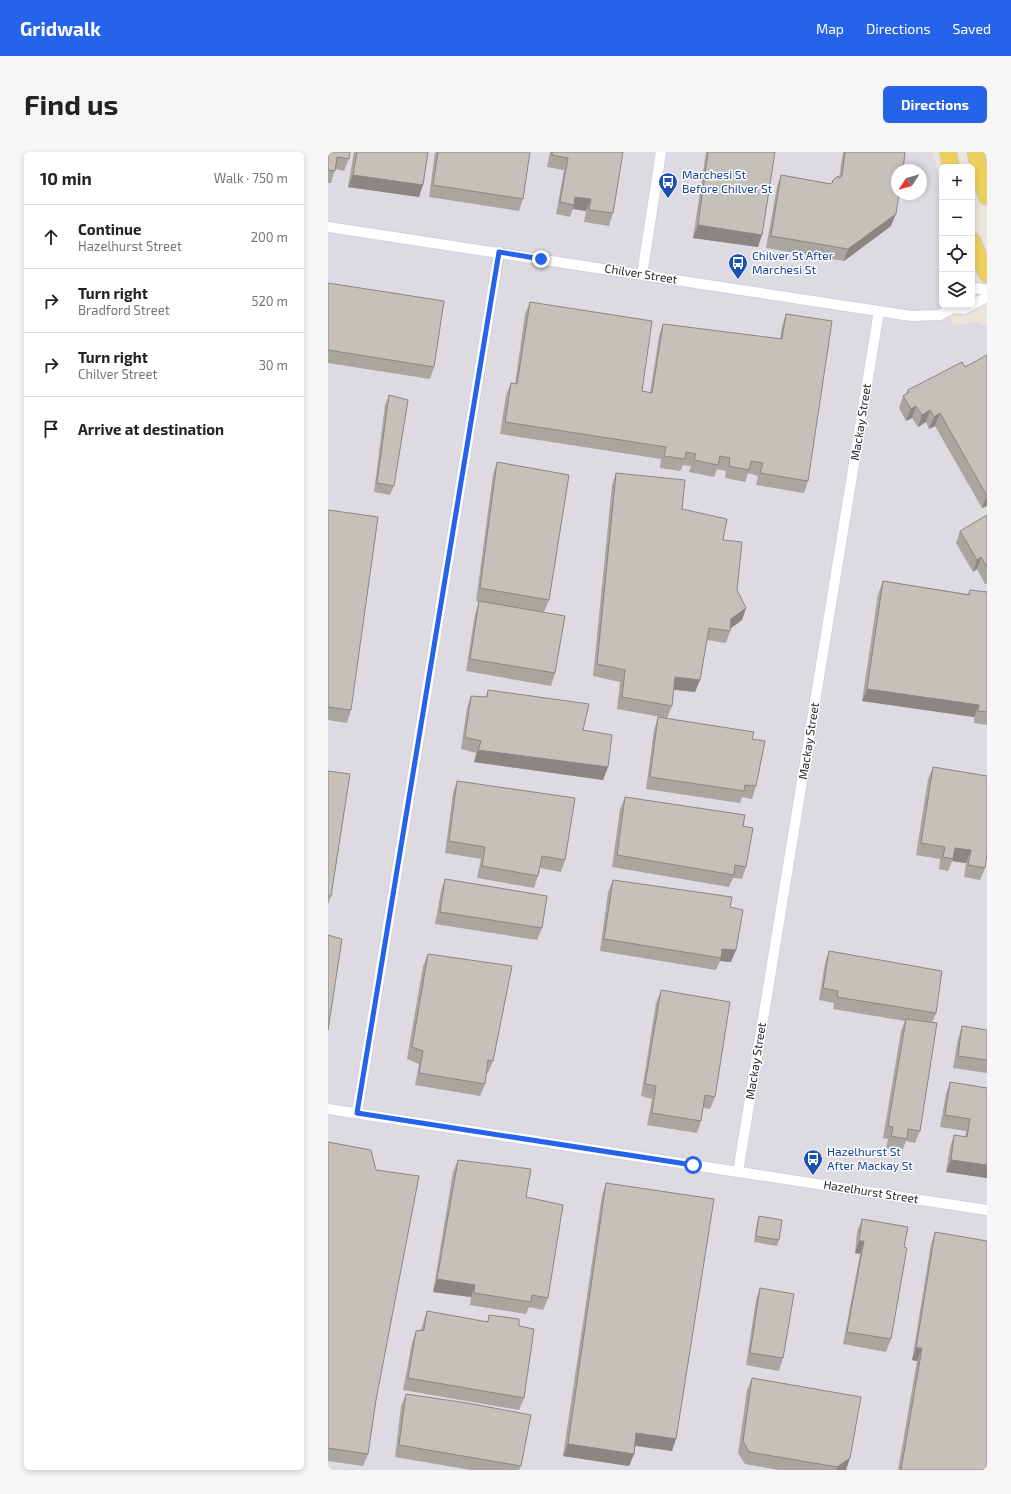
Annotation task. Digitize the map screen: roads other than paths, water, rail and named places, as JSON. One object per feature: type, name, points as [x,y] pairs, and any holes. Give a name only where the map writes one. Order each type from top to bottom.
[{"type":"main road","points":[[948,152],[950,164]]},
{"type":"main road","points":[[976,152],[980,176],[987,197]]},
{"type":"main road","points":[[975,248],[987,274]]},
{"type":"street","points":[[642,275],[661,152]]},
{"type":"street","name":"Chilver Street","points":[[328,227],[911,316],[924,317],[940,314],[952,308]]},
{"type":"street","points":[[357,1113],[499,252]]},
{"type":"street","points":[[975,289],[977,288],[987,290]]},
{"type":"street","name":"Chilver Street","points":[[975,303],[987,297]]},
{"type":"street","name":"Mackay Street","points":[[738,1172],[879,311]]},
{"type":"street","name":"Hazelhurst Street","points":[[328,1109],[987,1210]]},
{"type":"place","name":"Marchesi St Before Chilver St","points":[[668,199]]},
{"type":"place","name":"Chilver St After Marchesi St","points":[[738,280]]},
{"type":"place","name":"Hazelhurst St After Mackay St","points":[[813,1176]]}]
